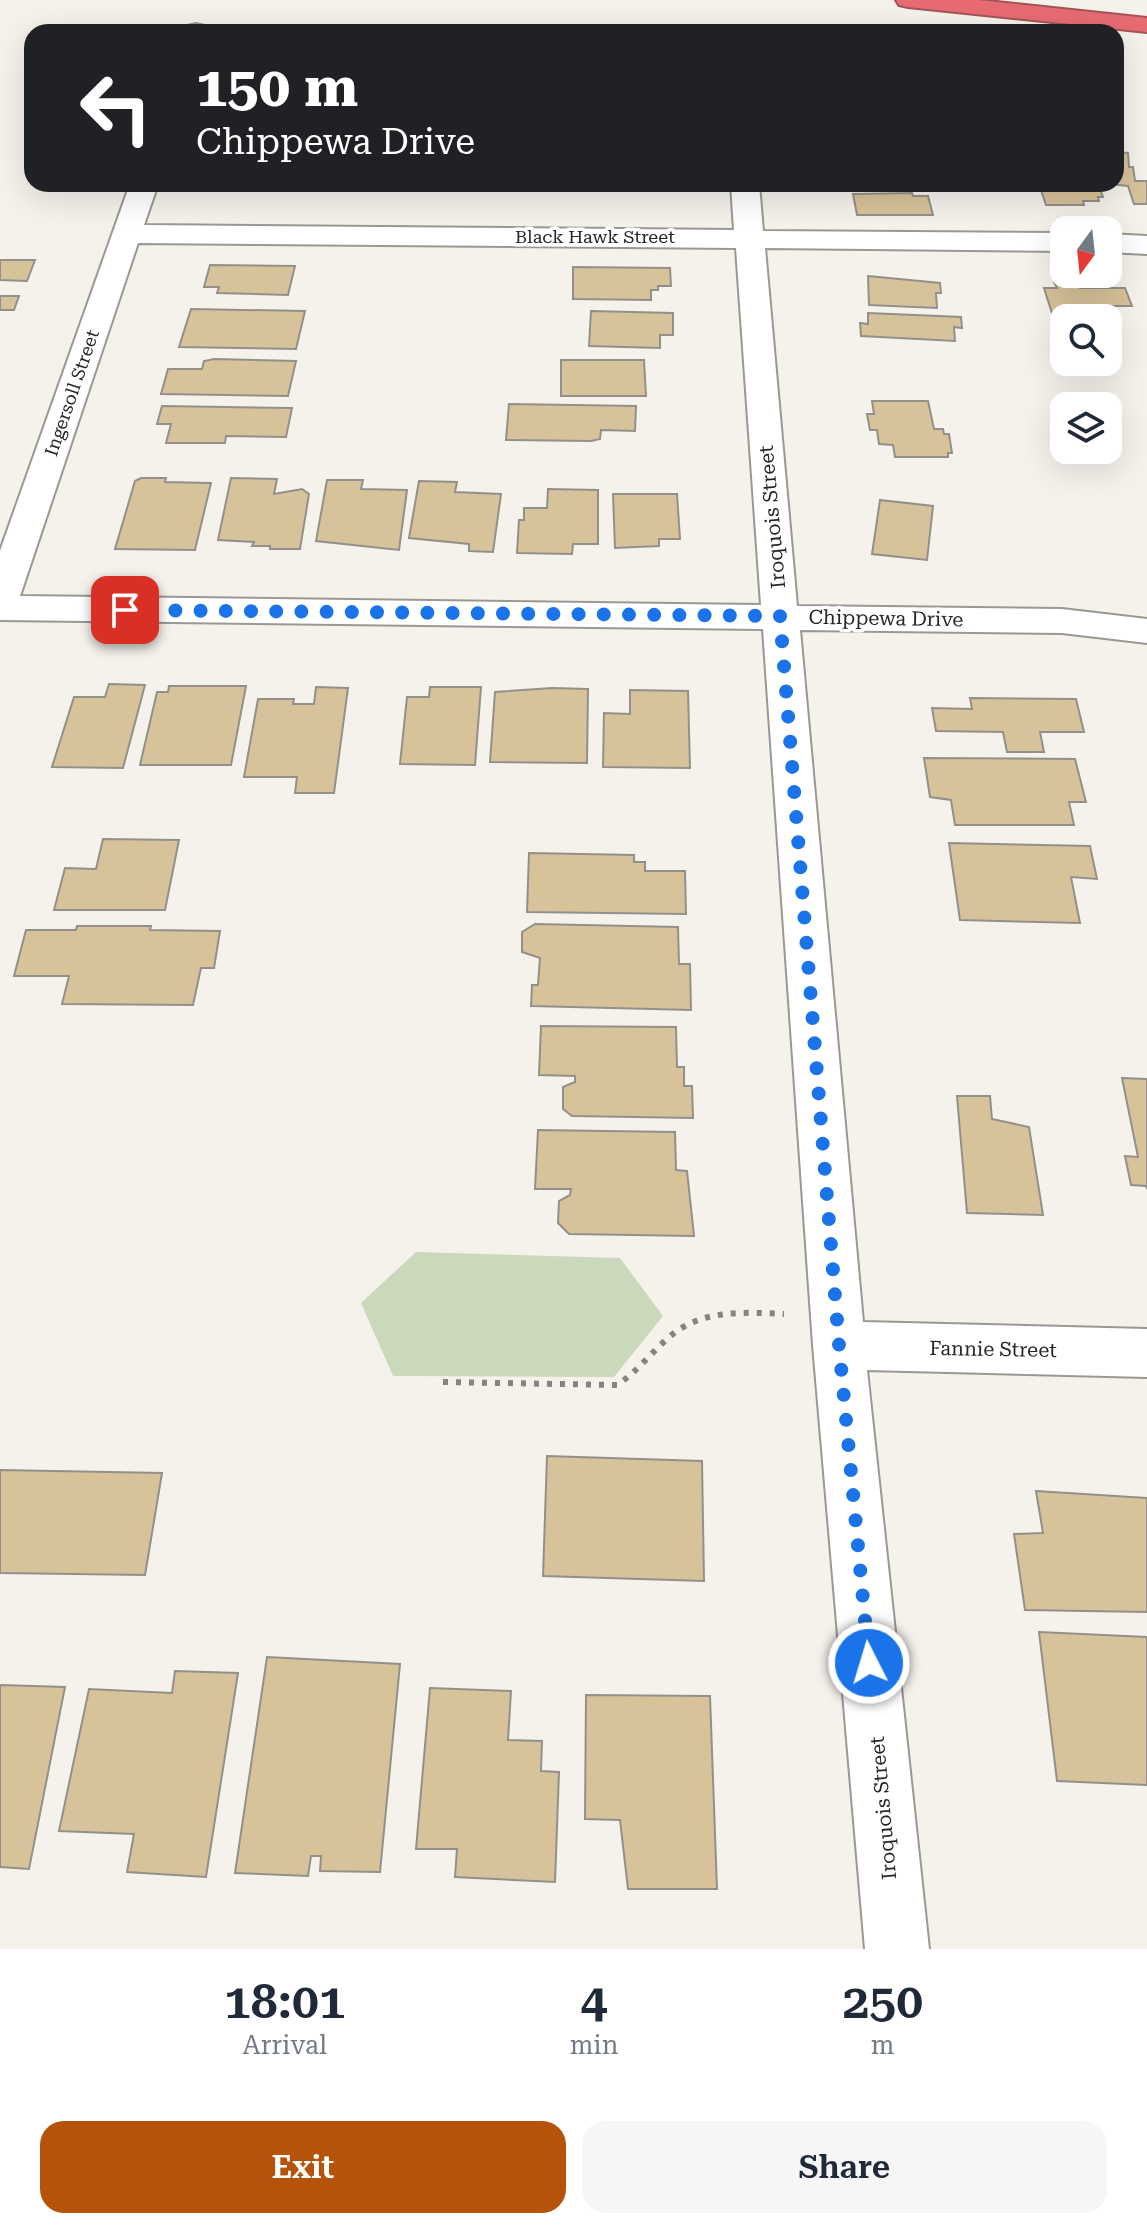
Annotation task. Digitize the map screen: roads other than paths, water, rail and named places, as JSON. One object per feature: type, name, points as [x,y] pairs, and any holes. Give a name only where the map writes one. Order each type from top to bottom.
[{"type":"highway","points":[[908,0],[1147,25]]},
{"type":"street","name":"Ingersoll Street","points":[[0,602],[141,192]]},
{"type":"street","name":"Iroquois Street","points":[[746,192],[838,1331],[897,1949]]},
{"type":"street","name":"Black Hawk Street","points":[[127,234],[1050,242]]},
{"type":"street","points":[[1122,244],[1147,245]]},
{"type":"street","name":"Chippewa Drive","points":[[0,608],[1062,621],[1147,631]]},
{"type":"street","name":"Fannie Street","points":[[838,1331],[1147,1353]]}]
